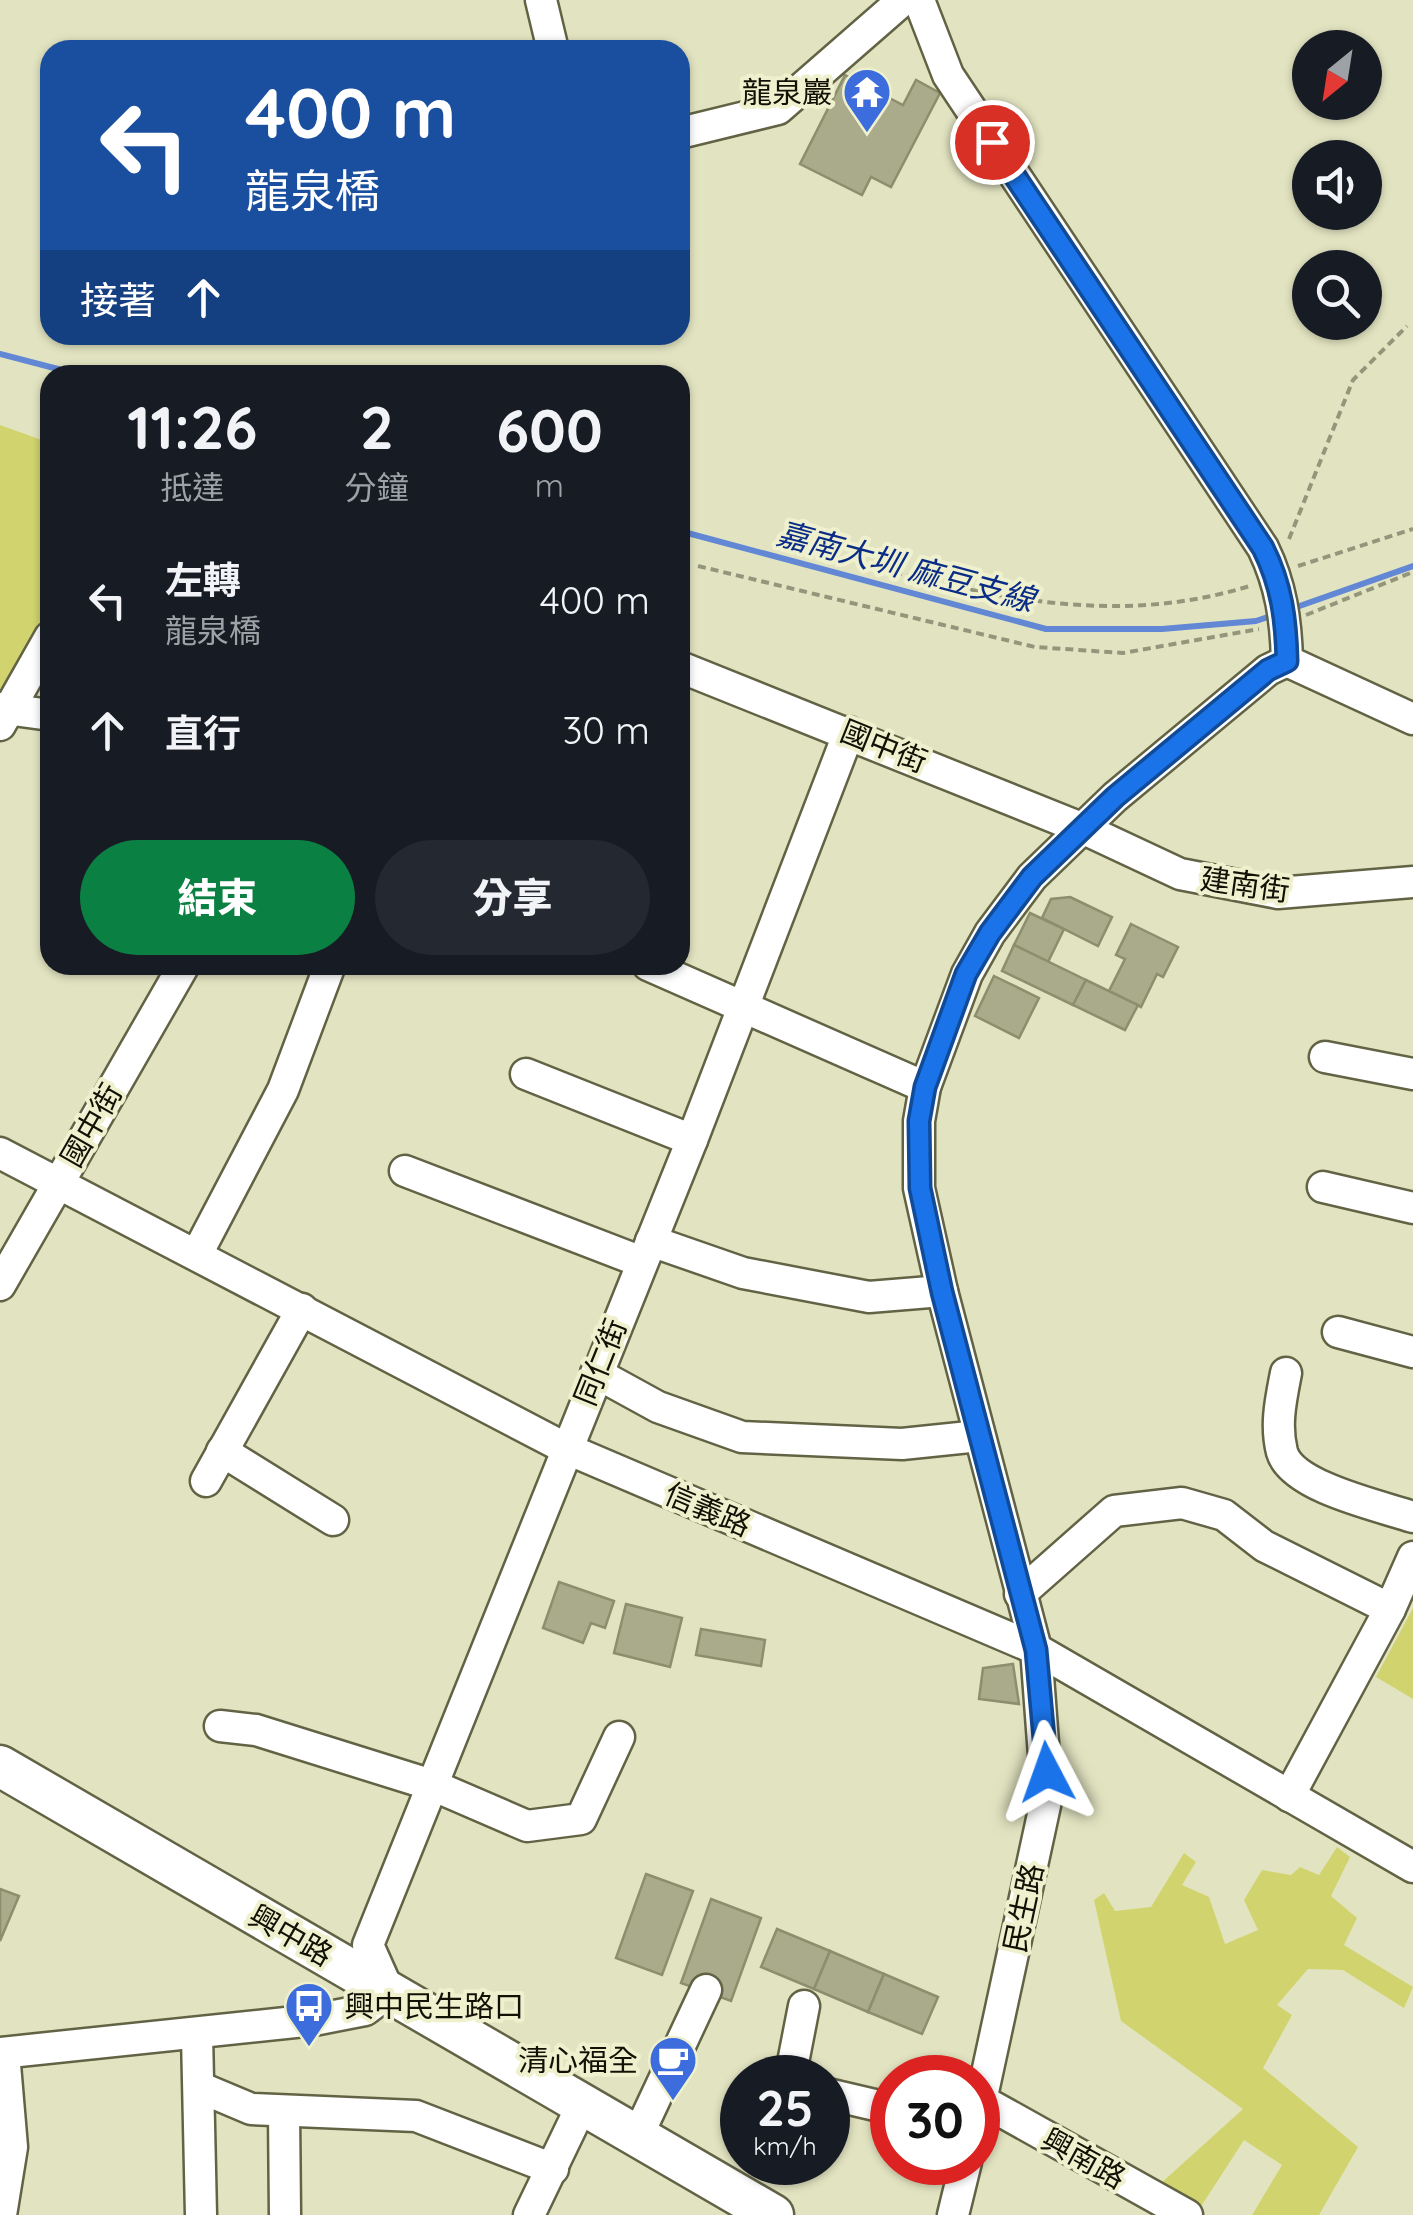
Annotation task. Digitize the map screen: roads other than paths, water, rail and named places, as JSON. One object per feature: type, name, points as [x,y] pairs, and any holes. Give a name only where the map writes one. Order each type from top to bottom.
[{"type":"main road","name":"興中路","points":[[0,1766],[638,2134],[749,2209]]},
{"type":"street","points":[[541,0],[550,40]]},
{"type":"street","points":[[690,131],[778,109],[903,0]]},
{"type":"street","points":[[919,0],[948,75],[1263,548],[1278,577],[1286,621],[1287,661],[1413,719]]},
{"type":"street","points":[[3,714],[40,653]]},
{"type":"street","name":"民生路","points":[[991,2055],[1047,1796],[1036,1650],[942,1292],[920,1188],[918,1133],[925,1087],[966,974],[990,933],[1032,877],[1086,830],[1115,797],[1268,670],[1287,661]]},
{"type":"street","name":"國中街","points":[[690,671],[1086,830]]},
{"type":"street","points":[[3,714],[40,715]]},
{"type":"street","name":"同仁街","points":[[388,1992],[368,1945],[692,1140],[849,732]]},
{"type":"street","name":"建南街","points":[[1086,830],[1180,874],[1233,887],[1278,893],[1413,882]]},
{"type":"street","name":"國中街","points":[[0,1285],[178,975]]},
{"type":"street","points":[[197,1254],[283,1090],[326,975]]},
{"type":"street","points":[[671,975],[925,1087]]},
{"type":"street","points":[[1325,1057],[1413,1074]]},
{"type":"street","points":[[526,1074],[692,1140]]},
{"type":"street","name":"信義路","points":[[0,1153],[565,1448],[1036,1650],[1413,1867]]},
{"type":"street","points":[[405,1171],[646,1252],[870,1297],[942,1292]]},
{"type":"street","points":[[1323,1187],[1413,1208]]},
{"type":"street","points":[[206,1481],[302,1309]]},
{"type":"street","points":[[1338,1332],[1413,1352]]},
{"type":"street","points":[[1286,1372],[1278,1422],[1282,1455],[1295,1474],[1413,1517]]},
{"type":"street","points":[[596,1373],[658,1407],[742,1437],[902,1444],[979,1436]]},
{"type":"street","points":[[222,1451],[333,1520]]},
{"type":"street","points":[[1020,1594],[1114,1511],[1182,1503],[1224,1516],[1264,1546],[1390,1610]]},
{"type":"street","points":[[1289,1796],[1390,1610],[1413,1557]]},
{"type":"street","points":[[220,1726],[256,1730],[432,1785],[527,1826],[559,1825],[581,1819],[619,1737]]},
{"type":"street","points":[[638,2134],[706,1990]]},
{"type":"street","points":[[1,2215],[12,2147],[2,2053],[197,2035],[365,2010],[388,1992]]},
{"type":"street","points":[[794,2055],[804,2006]]},
{"type":"street","points":[[197,2035],[201,2215]]},
{"type":"street","points":[[200,2087],[251,2109],[416,2116],[553,2168]]},
{"type":"street","points":[[529,2215],[583,2102]]},
{"type":"street","points":[[284,2113],[285,2215]]},
{"type":"street","name":"興南路","points":[[1000,2119],[1187,2215]]},
{"type":"street","points":[[953,2215],[960,2185]]},
{"type":"waterway","name":"嘉南大圳 麻豆支線","points":[[0,354],[42,365]]},
{"type":"waterway","name":"嘉南大圳 麻豆支線","points":[[690,534],[1046,629],[1162,629],[1256,621],[1274,615]]},
{"type":"waterway","name":"嘉南大圳 麻豆支線","points":[[1291,609],[1413,566]]},
{"type":"place","name":"龍泉巖","points":[[867,134]]},
{"type":"place","name":"興中民生路口","points":[[309,2048]]},
{"type":"place","name":"清心福全","points":[[673,2102]]}]
